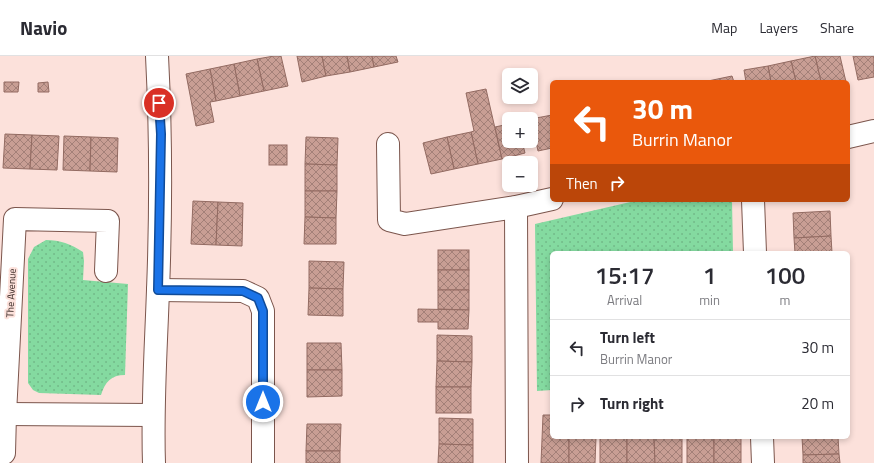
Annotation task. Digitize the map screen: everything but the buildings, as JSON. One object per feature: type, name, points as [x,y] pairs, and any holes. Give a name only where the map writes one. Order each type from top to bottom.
[{"type":"street","points":[[154,463],[152,415],[158,290],[161,134],[157,56]]},
{"type":"street","points":[[850,136],[874,131]]},
{"type":"street","points":[[388,144],[389,220],[405,224],[516,207],[550,199]]},
{"type":"street","points":[[753,202],[755,251]]},
{"type":"street","points":[[516,207],[517,463]]},
{"type":"street","name":"The Avenue","points":[[4,453],[7,219],[108,221],[106,271]]},
{"type":"street","points":[[158,290],[243,291],[258,298],[263,311],[263,463]]},
{"type":"street","points":[[5,414],[152,415]]},
{"type":"street","points":[[762,439],[763,463]]},
{"type":"green space","points":[[630,202],[732,202],[733,251],[550,251],[550,390],[537,391],[535,224]]},
{"type":"green space","points":[[46,240],[65,243],[83,252],[83,280],[128,284],[125,375],[116,376],[109,380],[104,386],[101,395],[39,393],[33,390],[28,383],[28,259],[34,247]]},
{"type":"route","points":[[159,103],[161,134],[158,290],[243,291],[258,298],[263,311],[263,402]]}]
